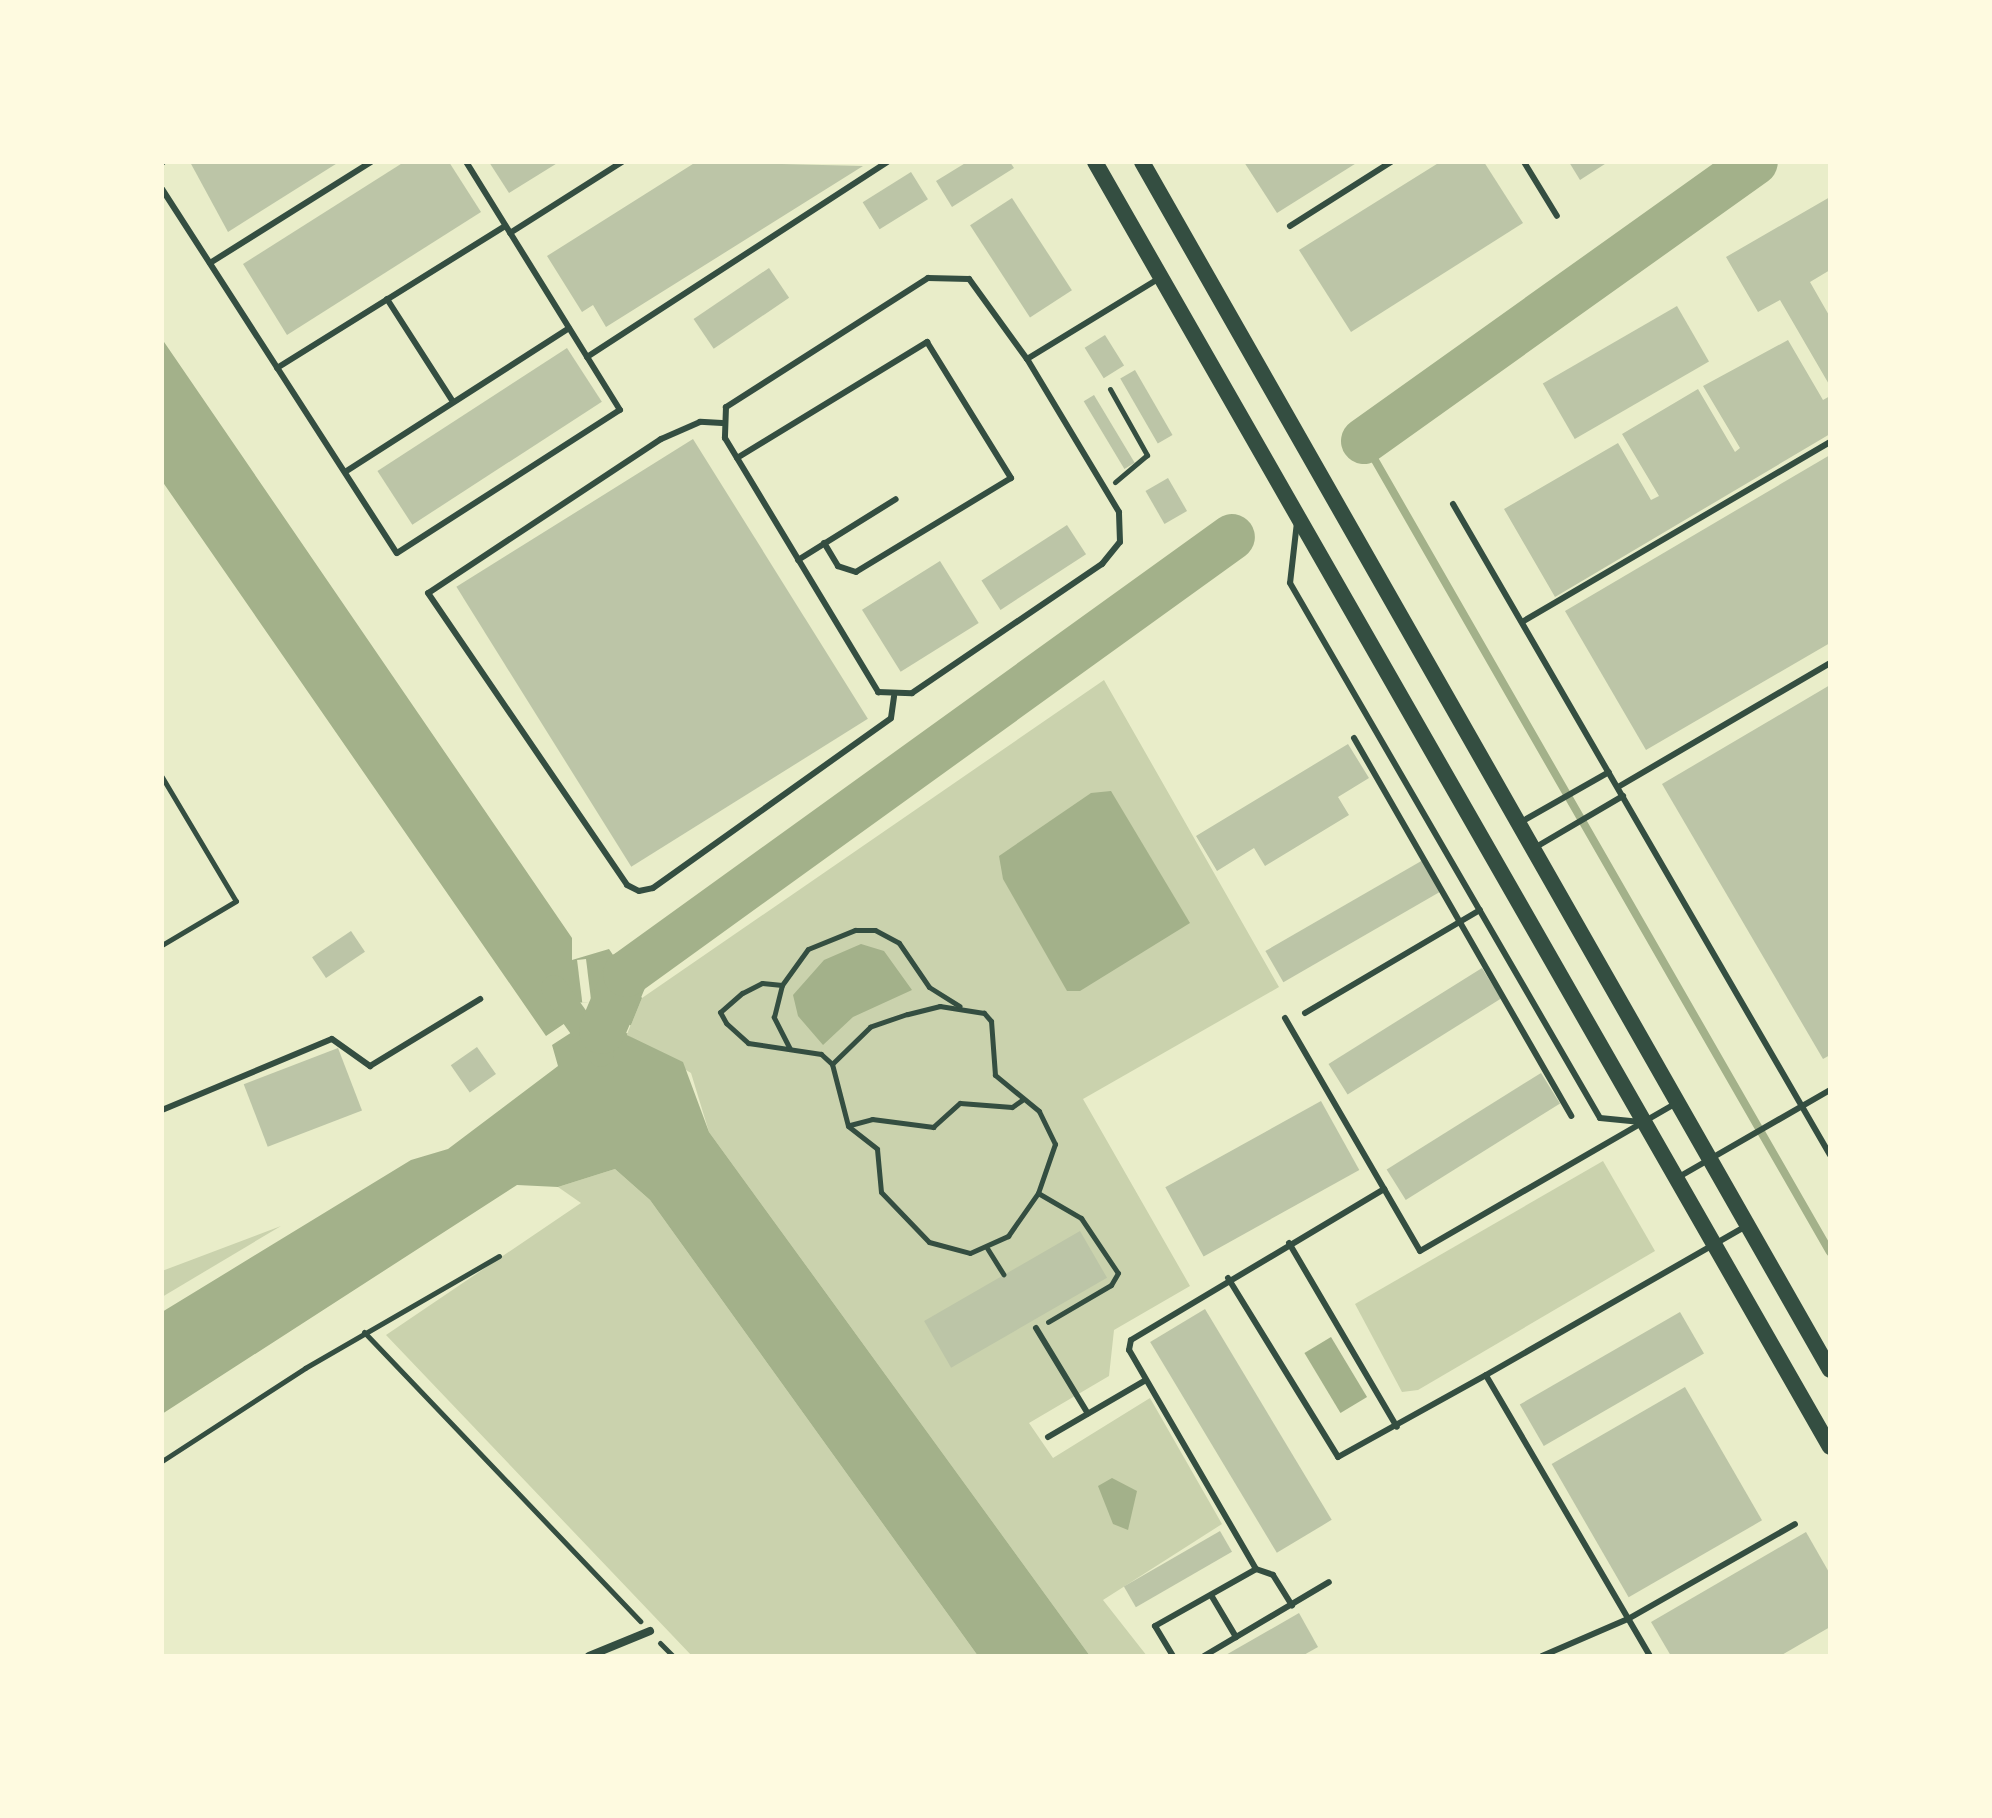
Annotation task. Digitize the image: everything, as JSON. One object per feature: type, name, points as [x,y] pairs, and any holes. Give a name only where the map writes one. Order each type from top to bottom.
[{"type":"main road","points":[[1095,162],[1830,1447]]},
{"type":"main road","points":[[1142,162],[1830,1370]]},
{"type":"street","points":[[589,1656],[650,1631]]},
{"type":"lane","points":[[210,263],[371,162]]},
{"type":"lane","points":[[162,189],[397,553],[620,410],[466,162]]},
{"type":"lane","points":[[510,233],[622,162]]},
{"type":"lane","points":[[587,357],[887,162]]},
{"type":"lane","points":[[1290,226],[1391,162]]},
{"type":"lane","points":[[1524,162],[1557,216]]},
{"type":"lane","points":[[277,368],[505,226]]},
{"type":"lane","points":[[1027,359],[1161,277]]},
{"type":"lane","points":[[928,278],[969,279],[1027,359],[1105,488],[1122,526],[1102,564],[912,693],[894,696],[868,677],[737,458],[722,423],[726,407],[748,389],[928,278]]},
{"type":"lane","points":[[387,299],[453,402]]},
{"type":"lane","points":[[345,472],[569,328]]},
{"type":"lane","points":[[737,458],[927,342],[1011,478],[856,572],[838,566],[824,543]]},
{"type":"lane","points":[[722,423],[700,422],[661,439],[428,593],[627,885],[639,891],[653,888],[891,718],[894,696]]},
{"type":"lane","points":[[1522,622],[1830,442]]},
{"type":"lane","points":[[798,560],[896,499]]},
{"type":"lane","points":[[1453,504],[1830,1155]]},
{"type":"lane","points":[[1298,516],[1290,583],[1600,1118],[1644,1122]]},
{"type":"lane","points":[[1618,787],[1830,663]]},
{"type":"lane","points":[[1354,738],[1571,1116]]},
{"type":"lane","points":[[1519,823],[1609,772]]},
{"type":"lane","points":[[1533,848],[1623,796]]},
{"type":"lane","points":[[1305,1013],[1480,910]]},
{"type":"lane","points":[[162,1110],[332,1039],[370,1066],[480,999]]},
{"type":"lane","points":[[1285,1018],[1420,1251],[1678,1102]]},
{"type":"lane","points":[[1676,1178],[1830,1090]]},
{"type":"lane","points":[[1292,1605],[1273,1575],[1256,1569],[1129,1350],[1137,1330],[1384,1189]]},
{"type":"lane","points":[[1228,1278],[1338,1457],[1397,1427],[1747,1225]]},
{"type":"lane","points":[[1289,1243],[1397,1427]]},
{"type":"lane","points":[[1036,1328],[1088,1414]]},
{"type":"lane","points":[[1486,1375],[1650,1656]]},
{"type":"lane","points":[[1048,1437],[1146,1380]]},
{"type":"lane","points":[[1542,1656],[1628,1619],[1795,1524]]},
{"type":"lane","points":[[1173,1656],[1155,1626],[1256,1569]]},
{"type":"lane","points":[[1204,1656],[1329,1582]]},
{"type":"lane","points":[[1211,1595],[1236,1637]]},
{"type":"path","points":[[1105,488],[1147,455],[1110,389]]},
{"type":"path","points":[[162,777],[236,901],[162,945]]},
{"type":"path","points":[[791,1050],[774,1017],[782,985],[808,949],[875,930],[911,955],[929,987],[991,1021],[995,1075],[1049,1123],[1055,1144],[1038,1193],[1008,1236],[970,1253],[929,1242],[904,1221],[881,1192],[877,1149],[848,1126],[832,1064]]},
{"type":"path","points":[[782,985],[762,983],[720,1012],[748,1043],[791,1050],[832,1064]]},
{"type":"path","points":[[832,1064],[870,1027],[940,1006],[963,1008]]},
{"type":"path","points":[[848,1126],[872,1119],[933,1127],[960,1103],[1012,1107],[1022,1100]]},
{"type":"path","points":[[1036,1328],[1111,1285],[1118,1273],[1081,1218],[1038,1193]]},
{"type":"path","points":[[987,1248],[1003,1274]]},
{"type":"path","points":[[162,1461],[364,1332],[499,1256]]},
{"type":"path","points":[[364,1332],[673,1656]]},
{"type":"shaded area","points":[[162,339],[572,938],[572,960],[609,949],[642,998],[627,1035],[683,1062],[709,1132],[1090,1656],[978,1656],[650,1200],[615,1169],[558,1187],[517,1185],[162,1414],[162,1312],[411,1160],[448,1149],[558,1066],[552,1045],[586,1023],[592,1031],[604,1001],[574,1003],[580,1013],[546,1036],[162,481]]},
{"type":"shaded area","points":[[1104,680],[1279,987],[1083,1099],[1190,1286],[1114,1330],[1109,1376],[1029,1423],[1053,1458],[1150,1398],[1222,1524],[1103,1600],[1147,1656],[1090,1656],[709,1132],[691,1073],[627,1035],[642,998]]},
{"type":"shaded area","points":[[1111,791],[1190,923],[1080,991],[1067,991],[1003,879],[999,856],[1091,793]]},
{"type":"shaded area","points":[[861,944],[884,951],[912,990],[853,1017],[823,1045],[798,1016],[793,995],[824,960]]},
{"type":"shaded area","points":[[1603,1161],[1655,1251],[1418,1390],[1402,1392],[1355,1304]]},
{"type":"shaded area","points":[[615,1169],[650,1200],[978,1656],[692,1656],[386,1335],[581,1203],[558,1187]]},
{"type":"shaded area","points":[[281,1226],[162,1297],[162,1271]]},
{"type":"shaded area","points":[[1331,1337],[1367,1397],[1340,1413],[1304,1353]]},
{"type":"shaded area","points":[[1112,1478],[1137,1491],[1128,1530],[1113,1524],[1098,1486]]},
{"type":"pier","points":[[586,959],[591,1002],[582,1003],[577,960]]},
{"type":"pier","points":[[599,1013],[631,1025],[628,1034],[596,1021]]},
{"type":"building","points":[[190,162],[339,162],[228,232]]},
{"type":"building","points":[[404,162],[449,162],[481,212],[287,335],[243,264]]},
{"type":"building","points":[[489,162],[559,162],[509,193]]},
{"type":"building","points":[[696,162],[863,166],[606,327],[593,305],[582,312],[547,256]]},
{"type":"building","points":[[967,162],[1010,162],[1014,168],[952,207],[936,181]]},
{"type":"building","points":[[1244,162],[1358,162],[1277,213]]},
{"type":"building","points":[[1440,162],[1484,162],[1523,223],[1351,332],[1299,250]]},
{"type":"building","points":[[1569,162],[1608,162],[1580,180]]},
{"type":"building","points":[[911,172],[928,199],[880,229],[863,202]]},
{"type":"building","points":[[1830,197],[1830,270],[1810,282],[1830,317],[1830,386],[1780,300],[1758,312],[1726,257]]},
{"type":"building","points":[[1012,198],[1072,290],[1030,317],[970,225]]},
{"type":"building","points":[[769,268],[789,298],[714,349],[694,319]]},
{"type":"building","points":[[1677,306],[1709,361],[1575,439],[1543,384]]},
{"type":"building","points":[[1105,335],[1124,366],[1104,378],[1085,348]]},
{"type":"building","points":[[1788,340],[1823,400],[1830,396],[1830,434],[1555,597],[1504,509],[1618,443],[1651,500],[1659,496],[1622,434],[1698,389],[1735,452],[1740,448],[1703,386]]},
{"type":"building","points":[[567,348],[602,402],[412,525],[377,471]]},
{"type":"building","points":[[1135,370],[1172,435],[1158,443],[1120,379]]},
{"type":"building","points":[[1094,395],[1135,463],[1124,469],[1084,401]]},
{"type":"building","points":[[693,439],[868,719],[631,867],[456,587]]},
{"type":"building","points":[[1830,455],[1830,643],[1646,750],[1565,611]]},
{"type":"building","points":[[1168,478],[1187,511],[1164,524],[1145,491]]},
{"type":"building","points":[[1067,525],[1086,554],[1001,610],[981,581]]},
{"type":"building","points":[[940,561],[979,623],[901,672],[862,610]]},
{"type":"building","points":[[1830,685],[1830,1055],[1823,1059],[1662,784]]},
{"type":"building","points":[[1348,744],[1369,778],[1338,797],[1349,815],[1265,866],[1254,848],[1217,871],[1196,836]]},
{"type":"building","points":[[1423,860],[1441,891],[1283,982],[1265,951]]},
{"type":"building","points":[[351,931],[365,952],[326,978],[312,957]]},
{"type":"building","points":[[1482,968],[1501,999],[1348,1094],[1329,1064]]},
{"type":"building","points":[[477,1047],[496,1074],[470,1092],[451,1065]]},
{"type":"building","points":[[338,1048],[362,1111],[268,1147],[244,1084]]},
{"type":"building","points":[[1541,1073],[1560,1104],[1406,1200],[1387,1169]]},
{"type":"building","points":[[1321,1101],[1359,1170],[1204,1256],[1165,1187]]},
{"type":"building","points":[[1080,1231],[1107,1278],[951,1368],[924,1321]]},
{"type":"building","points":[[1205,1309],[1332,1520],[1277,1553],[1150,1342]]},
{"type":"building","points":[[1680,1312],[1704,1354],[1544,1446],[1520,1404]]},
{"type":"building","points":[[1685,1387],[1762,1520],[1629,1597],[1552,1464]]},
{"type":"building","points":[[1220,1531],[1232,1552],[1136,1607],[1124,1586]]},
{"type":"building","points":[[1806,1532],[1830,1574],[1830,1627],[1780,1656],[1671,1656],[1651,1622]]},
{"type":"building","points":[[1299,1613],[1318,1647],[1302,1656],[1224,1656]]},
{"type":"waterway","points":[[1364,441],[1755,162]]},
{"type":"waterway","points":[[1364,441],[1830,1252]]},
{"type":"waterway","points":[[602,1031],[626,974],[1232,537]]},
{"type":"waterway","points":[[554,988],[601,1054]]}]
